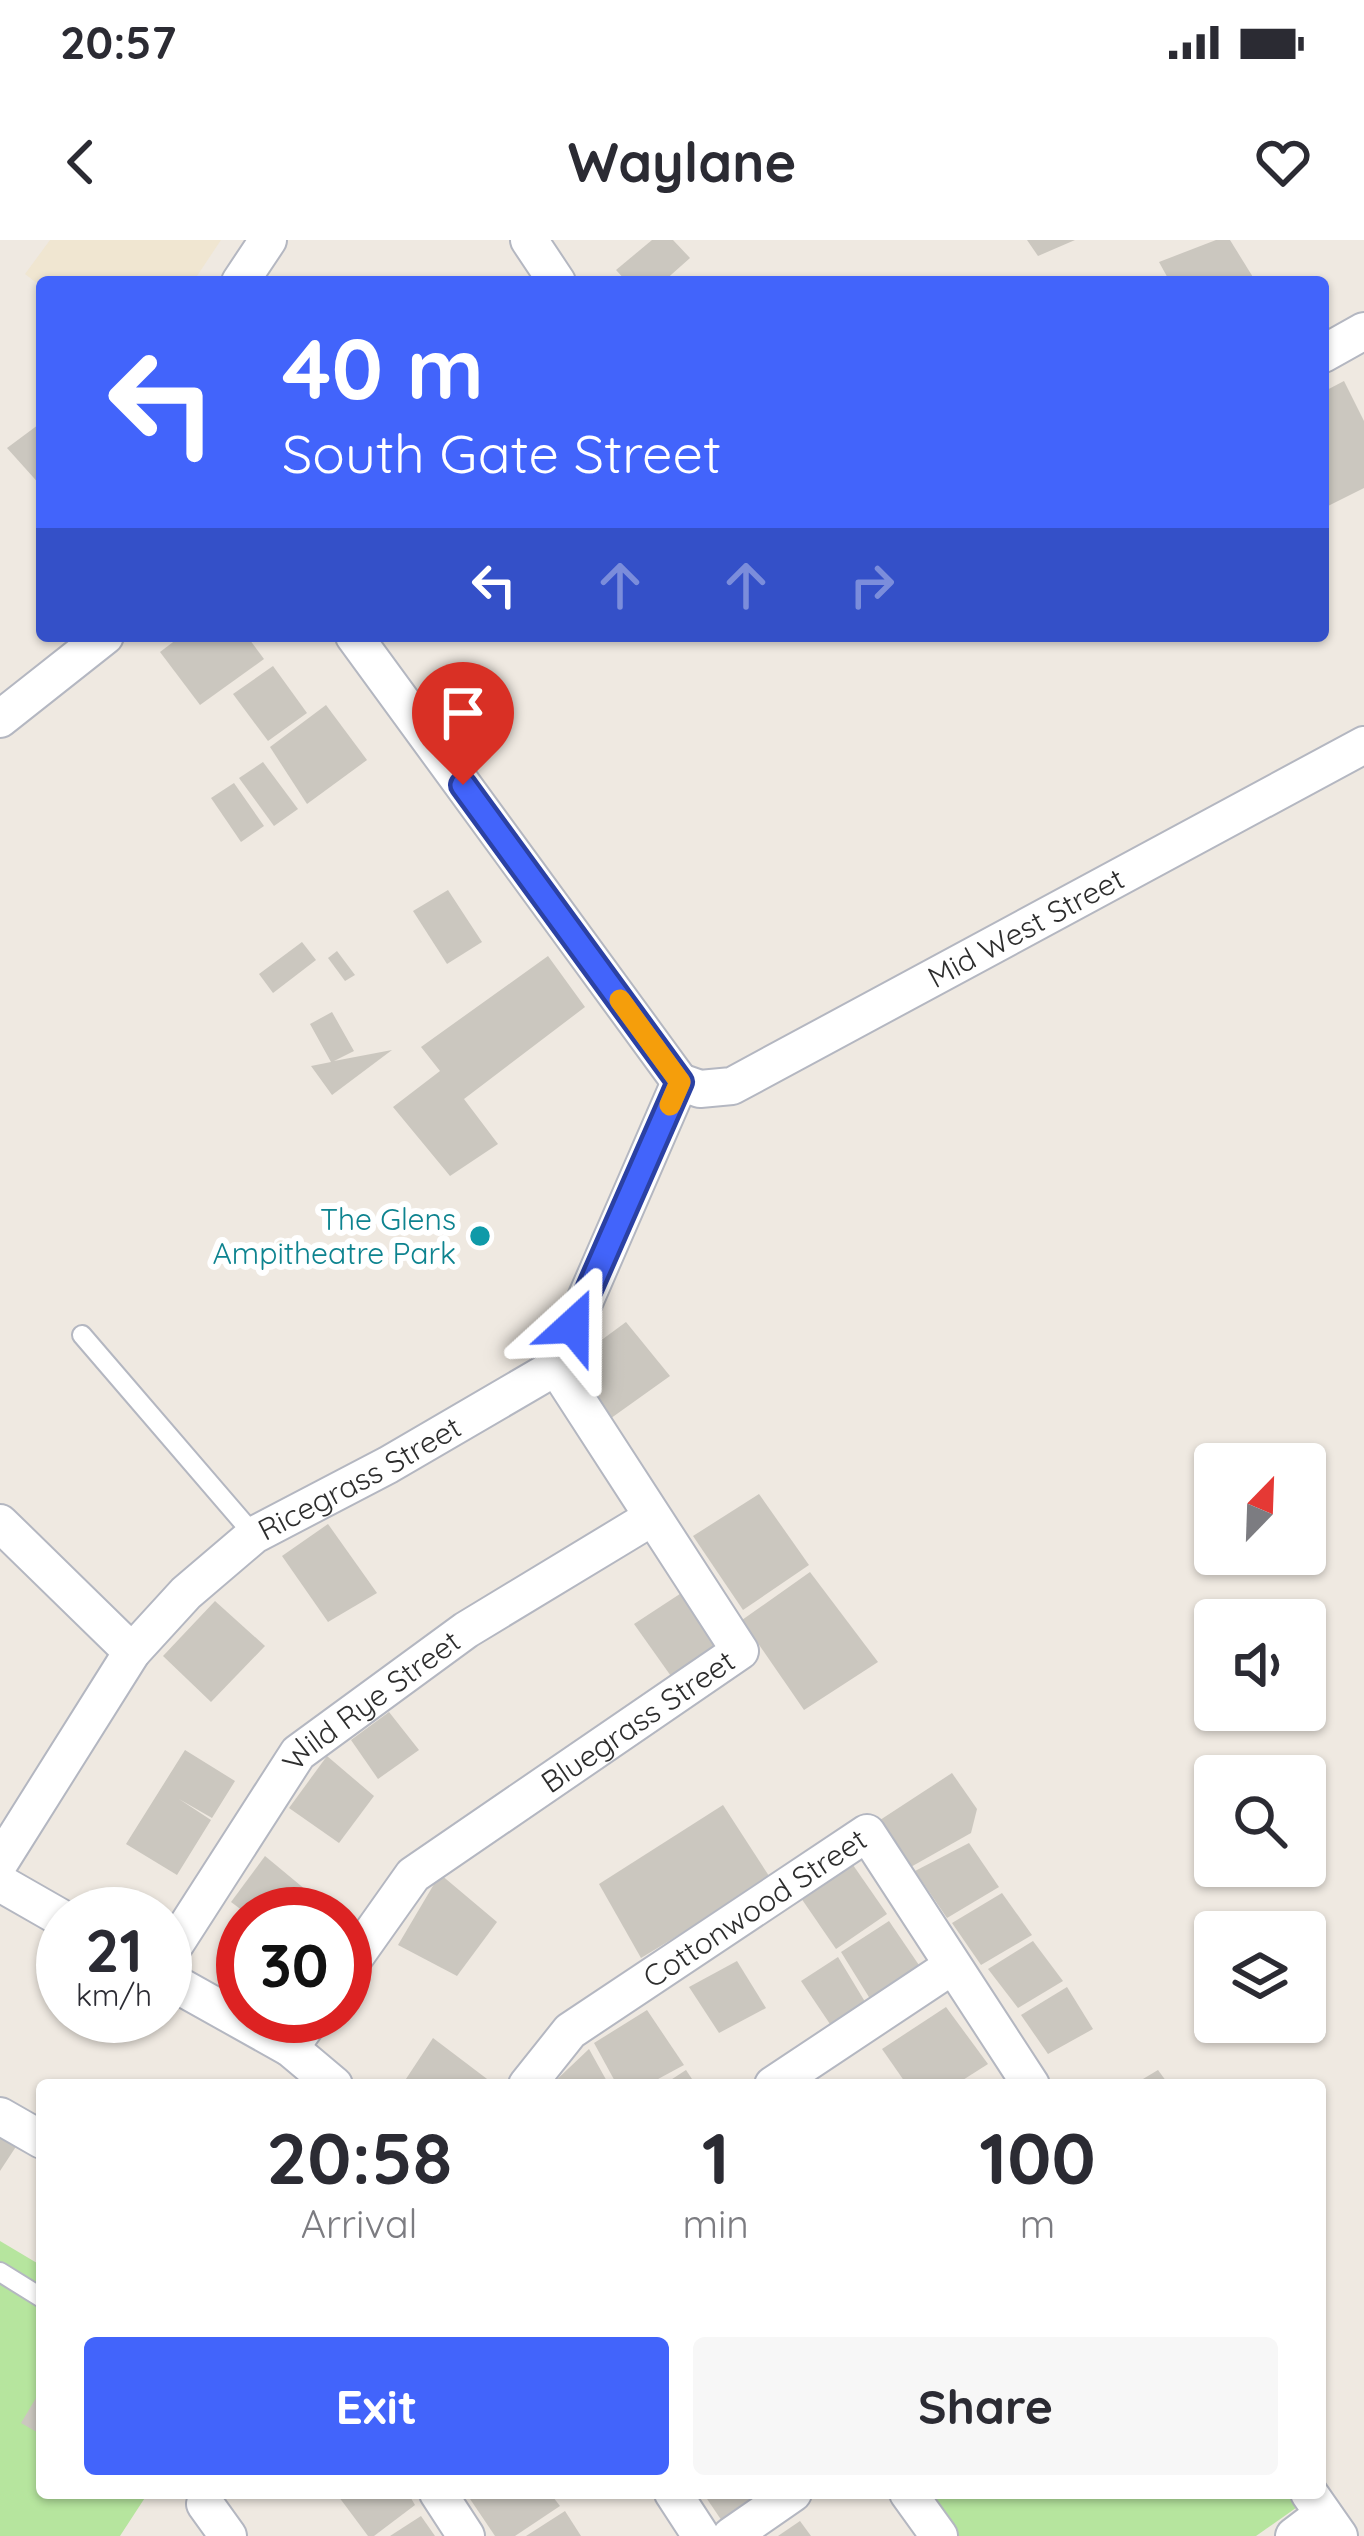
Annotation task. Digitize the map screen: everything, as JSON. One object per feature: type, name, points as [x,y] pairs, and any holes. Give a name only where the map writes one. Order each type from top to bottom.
[{"type":"street","points":[[244,276],[268,240]]},
{"type":"street","points":[[529,240],[553,276]]},
{"type":"street","points":[[1329,351],[1364,332]]},
{"type":"street","points":[[0,719],[97,642]]},
{"type":"street","points":[[358,642],[680,1082],[556,1367]]},
{"type":"street","name":"Mid West Street","points":[[680,1082],[700,1089],[732,1086],[1364,745]]},
{"type":"street","name":"Bluegrass Street","points":[[372,1933],[413,1875],[740,1651],[556,1367]]},
{"type":"street","name":"Ricegrass Street","points":[[0,1862],[132,1652],[186,1594],[254,1535],[388,1465],[556,1367]]},
{"type":"street","name":"Wild Rye Street","points":[[192,1918],[298,1754],[466,1630],[651,1518]]},
{"type":"street","points":[[0,1522],[132,1652]]},
{"type":"street","name":"Cottonwood Street","points":[[531,2079],[569,2031],[867,1833],[1027,2079]]},
{"type":"street","points":[[0,1883],[36,1904]]},
{"type":"street","points":[[781,2079],[952,1966]]},
{"type":"street","points":[[192,1993],[290,2048],[327,2079]]},
{"type":"street","points":[[290,2048],[294,2043]]},
{"type":"street","points":[[0,2116],[36,2137]]},
{"type":"street","points":[[442,2499],[466,2536]]},
{"type":"street","points":[[677,2499],[701,2536]]},
{"type":"street","points":[[731,2536],[784,2499]]},
{"type":"street","points":[[912,2499],[939,2536]]},
{"type":"street","points":[[205,2504],[228,2536]]},
{"type":"street","points":[[1294,2536],[1324,2514]]},
{"type":"lane","points":[[82,1335],[254,1535]]},
{"type":"lane","points":[[0,2272],[36,2294]]},
{"type":"shaded area","points":[[50,240],[221,240],[197,276],[36,276],[36,282],[25,274]]},
{"type":"green space","points":[[0,2241],[36,2262],[36,2499],[144,2499],[120,2536],[0,2536]]},
{"type":"green space","points":[[933,2499],[1309,2499],[1256,2536],[959,2536]]},
{"type":"building","points":[[652,240],[673,240],[690,258],[670,276],[622,276],[616,270]]},
{"type":"building","points":[[1027,240],[1075,240],[1038,256]]},
{"type":"building","points":[[1216,240],[1230,240],[1252,276],[1167,276],[1159,262]]},
{"type":"building","points":[[1344,381],[1364,421],[1364,488],[1329,506],[1329,389]]},
{"type":"building","points":[[36,426],[36,480],[7,448]]},
{"type":"building","points":[[173,642],[251,642],[264,659],[200,705],[160,652]]},
{"type":"building","points":[[273,666],[307,713],[268,741],[233,694]]},
{"type":"building","points":[[326,705],[367,760],[307,804],[270,747]]},
{"type":"building","points":[[263,762],[298,809],[274,826],[239,778]]},
{"type":"building","points":[[234,783],[264,826],[241,842],[211,798]]},
{"type":"building","points":[[448,890],[482,942],[447,964],[413,911]]},
{"type":"building","points":[[302,942],[316,960],[273,993],[259,974]]},
{"type":"building","points":[[337,951],[355,975],[345,981],[328,958]]},
{"type":"building","points":[[548,956],[585,1007],[464,1099],[498,1144],[450,1176],[393,1107],[440,1071],[421,1047]]},
{"type":"building","points":[[332,1012],[354,1051],[334,1061],[392,1050],[332,1095],[311,1066],[331,1062],[310,1024]]},
{"type":"building","points":[[626,1322],[670,1376],[607,1421],[569,1364]]},
{"type":"building","points":[[759,1494],[809,1565],[743,1610],[693,1536]]},
{"type":"building","points":[[328,1524],[377,1593],[328,1622],[282,1556]]},
{"type":"building","points":[[810,1572],[878,1662],[804,1710],[742,1620]]},
{"type":"building","points":[[689,1588],[732,1650],[678,1686],[634,1624]]},
{"type":"building","points":[[215,1601],[265,1646],[211,1702],[163,1656]]},
{"type":"building","points":[[389,1712],[419,1750],[378,1779],[351,1740]]},
{"type":"building","points":[[185,1750],[235,1781],[212,1818],[179,1799],[211,1820],[177,1875],[126,1844]]},
{"type":"building","points":[[327,1756],[374,1796],[339,1843],[289,1808]]},
{"type":"building","points":[[952,1773],[977,1809],[971,1833],[909,1868],[877,1822]]},
{"type":"building","points":[[723,1805],[771,1879],[641,1958],[599,1884]]},
{"type":"building","points":[[969,1843],[999,1887],[947,1918],[915,1871]]},
{"type":"building","points":[[265,1856],[302,1887],[242,1887]]},
{"type":"building","points":[[853,1865],[887,1914],[836,1949],[801,1898]]},
{"type":"building","points":[[440,1874],[497,1922],[457,1976],[398,1945]]},
{"type":"building","points":[[1002,1893],[1032,1935],[981,1965],[952,1923]]},
{"type":"building","points":[[889,1921],[923,1971],[872,2002],[841,1952]]},
{"type":"building","points":[[1033,1941],[1063,1981],[1018,2008],[988,1969]]},
{"type":"building","points":[[838,1957],[867,2005],[832,2027],[801,1981]]},
{"type":"building","points":[[737,1961],[766,2008],[719,2033],[689,1987]]},
{"type":"building","points":[[1067,1987],[1093,2029],[1048,2054],[1021,2015]]},
{"type":"building","points":[[946,2007],[988,2064],[964,2079],[903,2079],[882,2049]]},
{"type":"building","points":[[647,2010],[684,2065],[658,2079],[614,2079],[594,2043]]},
{"type":"building","points":[[433,2038],[487,2079],[406,2079]]},
{"type":"building","points":[[589,2049],[606,2079],[557,2079]]},
{"type":"building","points":[[1158,2070],[1165,2079],[1143,2079]]},
{"type":"building","points":[[0,2131],[19,2142],[0,2171]]},
{"type":"building","points":[[36,2398],[36,2432],[21,2423]]},
{"type":"building","points":[[340,2499],[412,2499],[415,2505],[368,2536]]},
{"type":"building","points":[[470,2499],[555,2499],[560,2506],[515,2536],[495,2536]]},
{"type":"building","points":[[707,2499],[763,2499],[724,2524]]},
{"type":"building","points":[[565,2511],[581,2536],[526,2536]]},
{"type":"building","points":[[421,2516],[435,2536],[390,2536]]},
{"type":"building","points":[[800,2521],[811,2536],[778,2536]]},
{"type":"slow traffic","points":[[620,1000],[680,1082],[670,1105]]},
{"type":"place","name":"The Glens Ampitheatre Park","points":[[480,1236]]},
{"type":"route","points":[[463,785],[680,1082],[573,1326]]}]
